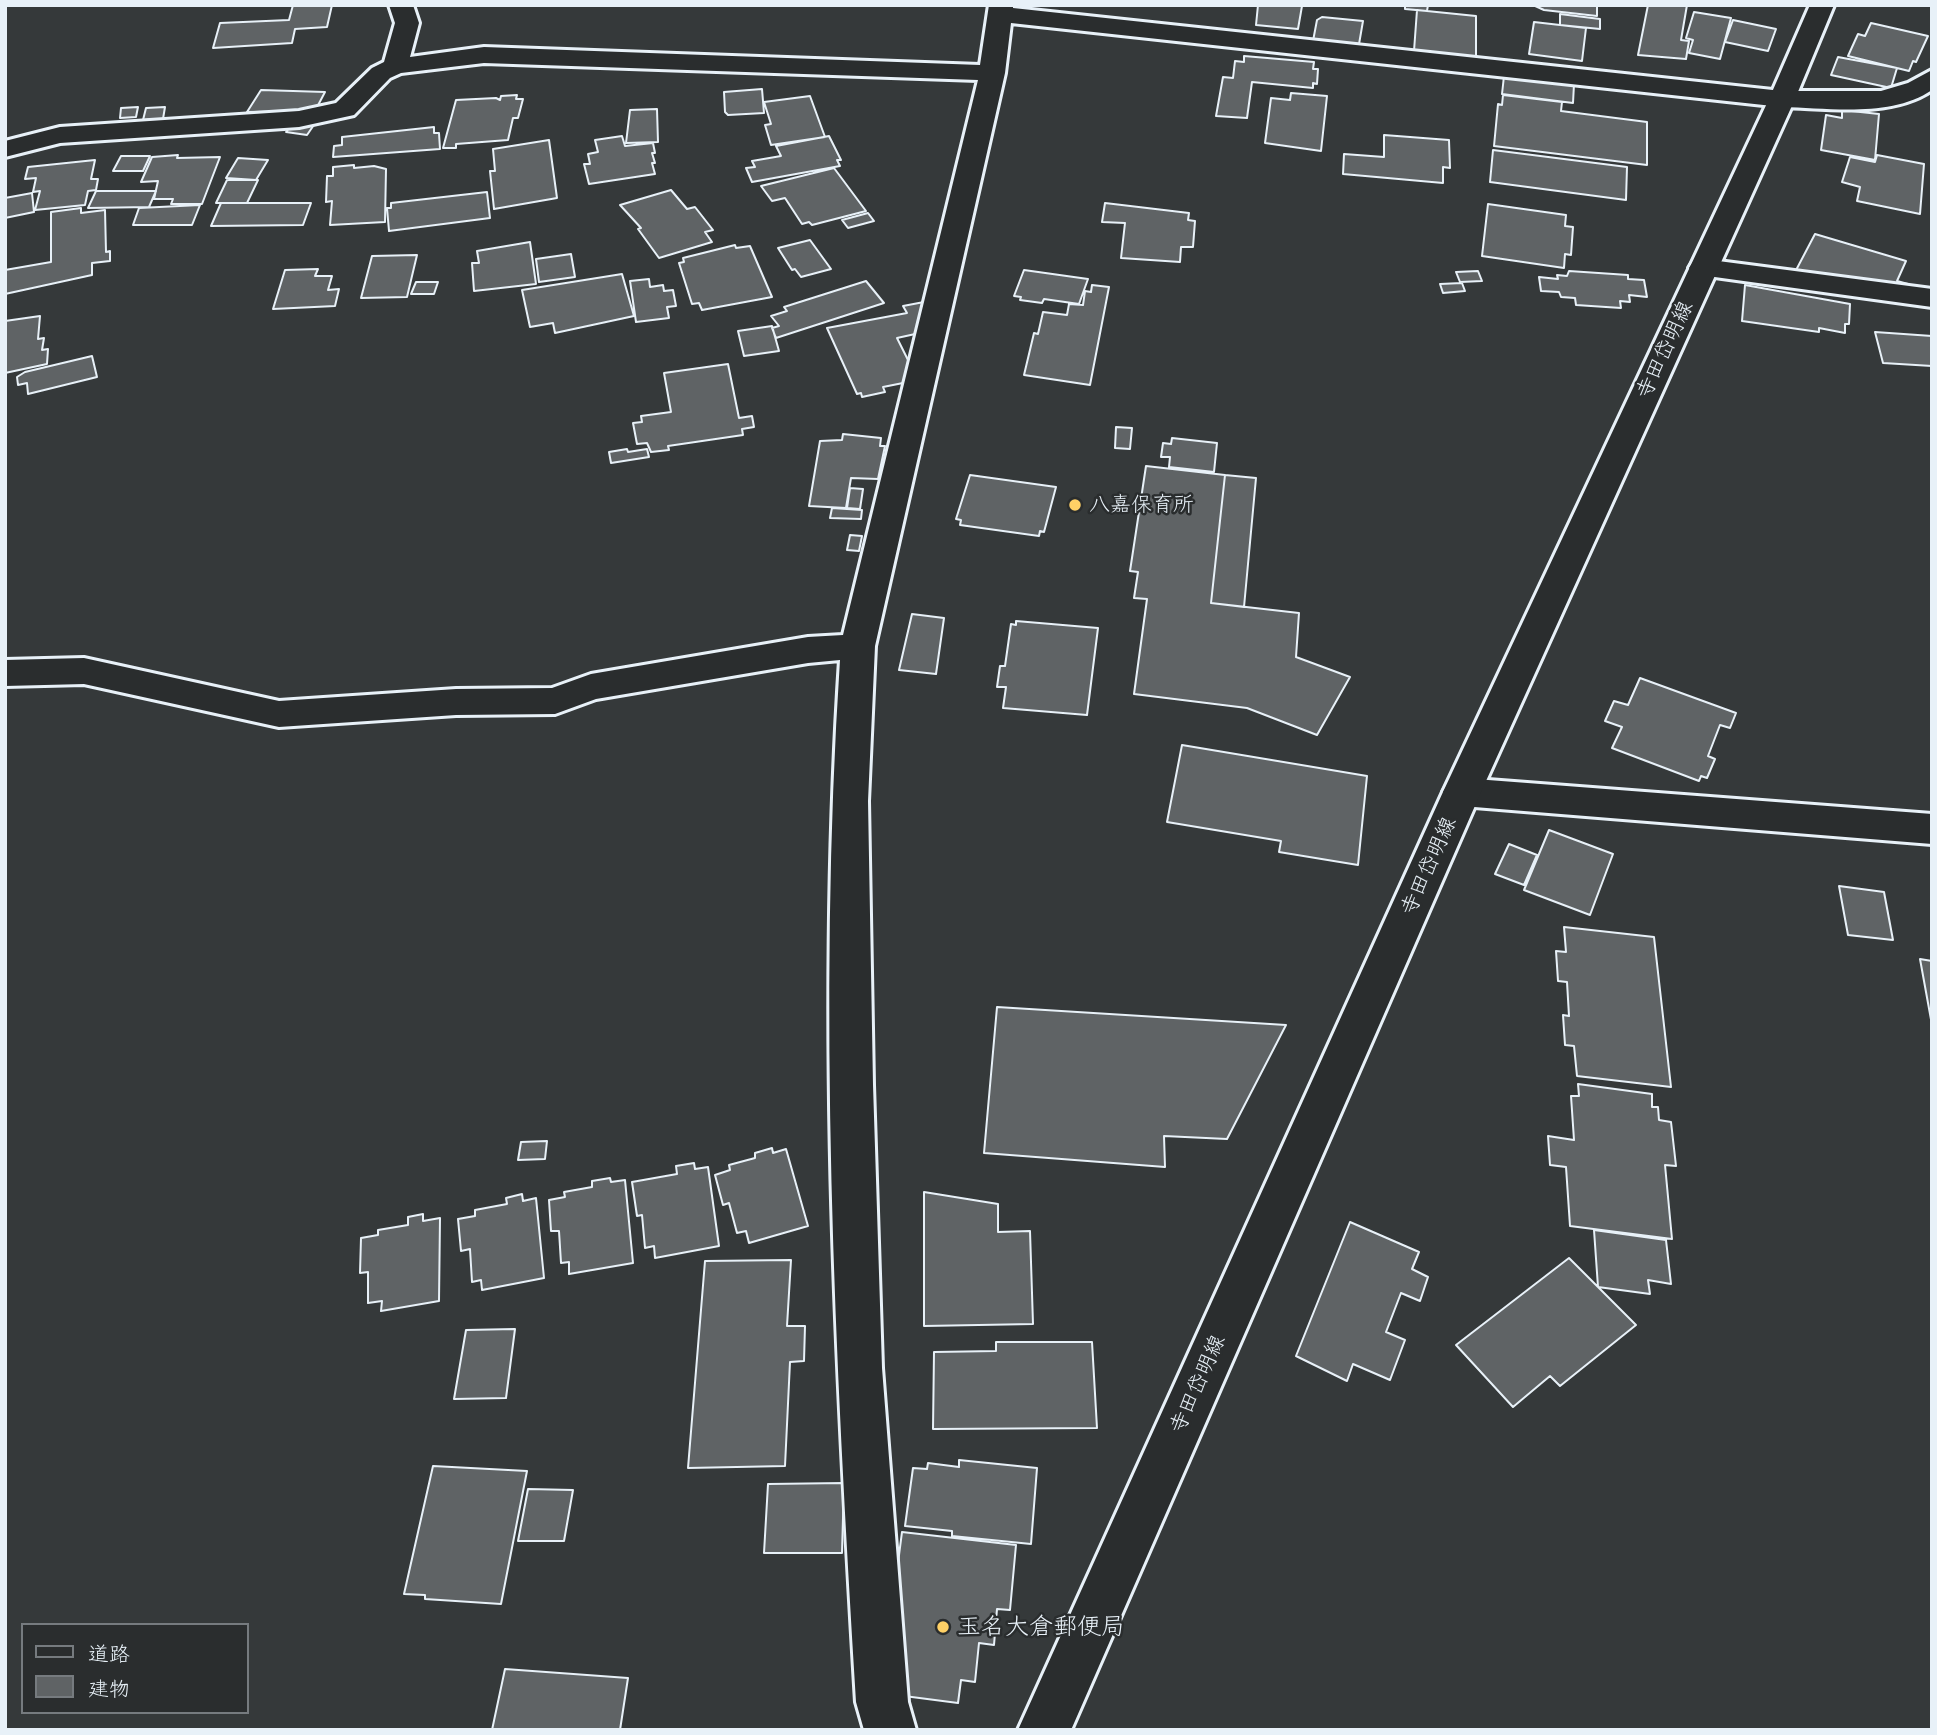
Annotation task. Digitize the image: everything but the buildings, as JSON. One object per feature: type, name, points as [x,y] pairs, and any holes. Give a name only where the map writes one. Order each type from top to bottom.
[{"type":"street","points":[[395,66],[407,23],[401,5]]},
{"type":"street","name":"寺田岱明線","points":[[1044,1730],[1462,792],[1782,99],[1822,5]]},
{"type":"street","points":[[890,1730],[882,1702],[859,1368],[849,800],[858,646],[992,73],[1000,10],[1782,99],[1900,97],[1920,89],[1932,78]]},
{"type":"street","points":[[5,149],[60,135],[299,118],[333,112],[345,109],[381,73],[395,66],[484,55],[992,73]]},
{"type":"street","points":[[1703,268],[1932,298]]},
{"type":"street","points":[[5,673],[84,671],[279,714],[456,702],[555,701],[591,687],[808,650],[858,646]]},
{"type":"street","points":[[1462,792],[1932,829]]},
{"type":"place","name":"八嘉保育所","points":[[1075,505]]},
{"type":"place","name":"玉名大倉郵便局","points":[[943,1627]]}]
